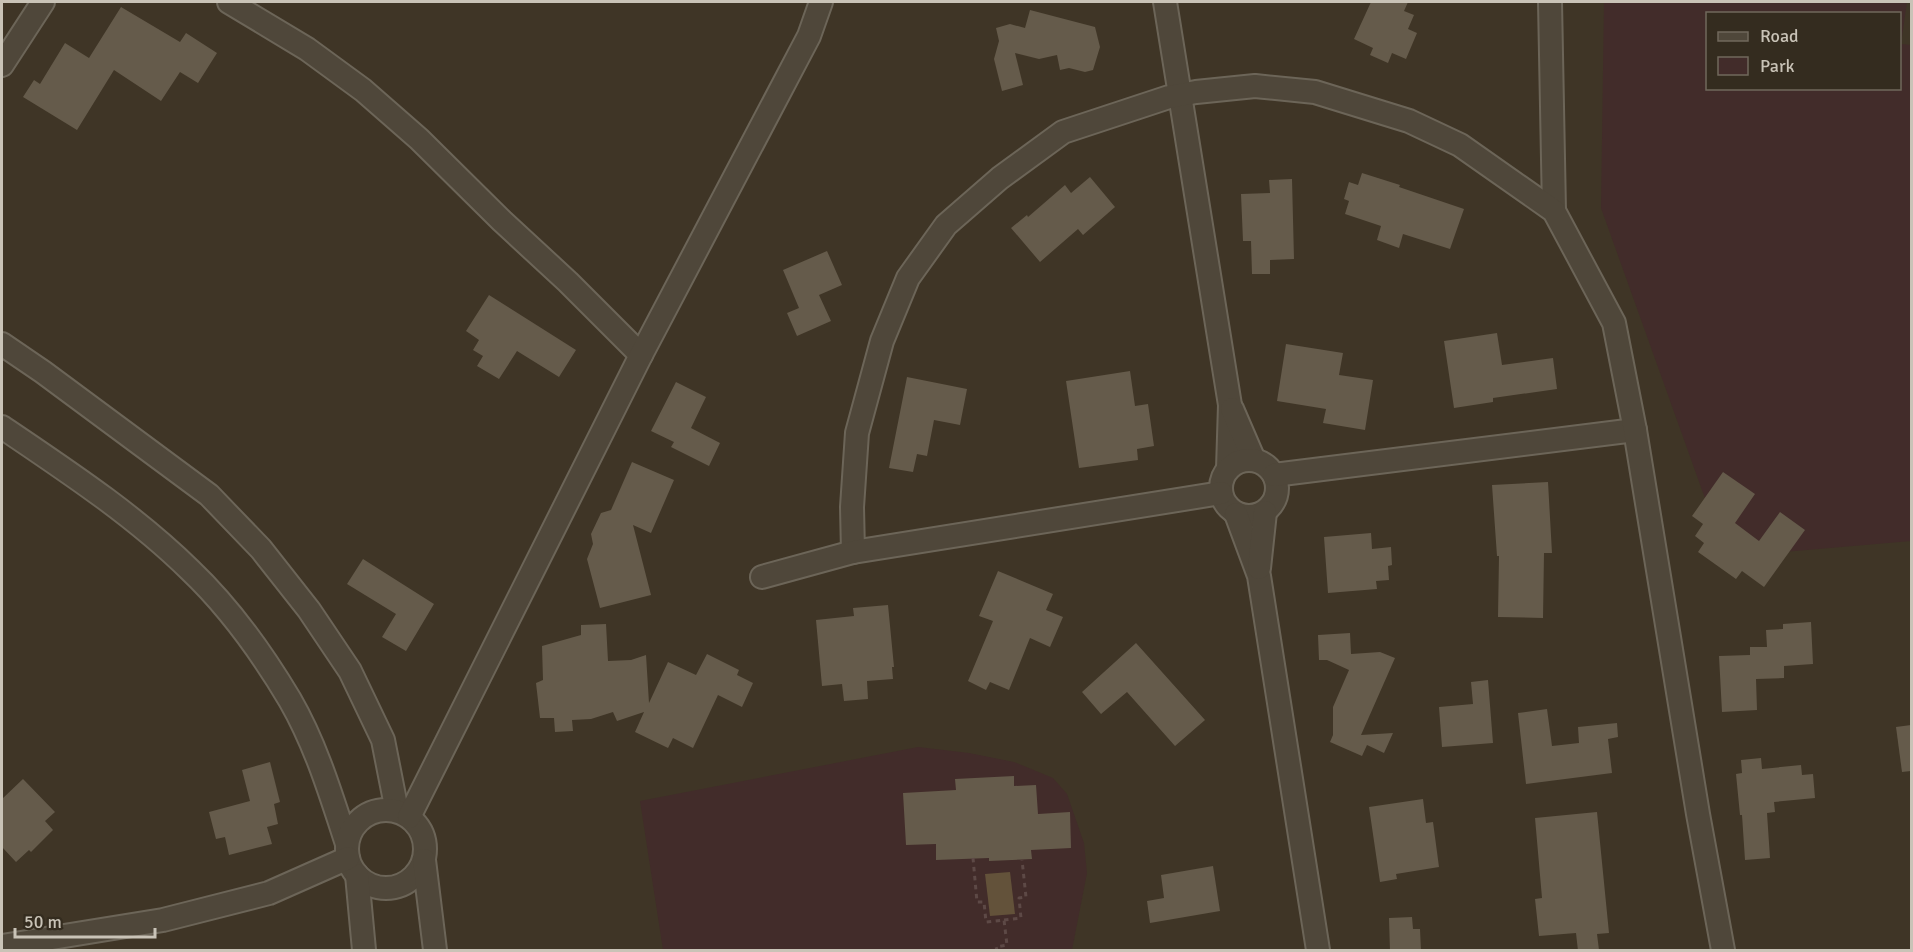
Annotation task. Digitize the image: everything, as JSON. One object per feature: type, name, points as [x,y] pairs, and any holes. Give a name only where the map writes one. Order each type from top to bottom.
[{"type":"street","points":[[2,64],[43,2]]},
{"type":"street","points":[[229,2],[307,49],[363,90],[419,139],[568,282],[640,355]]},
{"type":"street","points":[[403,814],[640,355],[809,36],[821,2]]},
{"type":"street","points":[[1165,2],[1230,405],[1227,469],[1222,480],[1221,493],[1226,505],[1236,514],[1259,576],[1318,951]]},
{"type":"street","points":[[1550,2],[1554,211]]},
{"type":"street","points":[[853,552],[852,507],[856,433],[882,341],[909,278],[946,225],[1000,178],[1063,132],[1181,95],[1255,86],[1315,92],[1409,121],[1460,145],[1554,211],[1614,323],[1635,430],[1698,814],[1723,951]]},
{"type":"street","points":[[2,344],[209,495],[261,549],[309,610],[350,671],[383,740],[403,814]]},
{"type":"street","points":[[1230,405],[1254,460]]},
{"type":"street","points":[[2,427],[67,471],[142,527],[191,570],[250,636],[291,702],[321,767],[350,859],[364,951]]},
{"type":"street","points":[[1274,475],[1635,430]]},
{"type":"street","points":[[1227,469],[1240,461],[1254,460],[1266,465],[1274,475],[1277,488],[1274,502],[1264,512],[1251,517],[1236,514]]},
{"type":"street","points":[[762,577],[853,552],[1221,493]]},
{"type":"street","points":[[1259,576],[1264,512]]},
{"type":"street","points":[[384,809],[403,814],[417,825],[423,836],[426,848],[419,871],[401,886],[389,889],[366,883],[350,859],[351,831],[359,820],[370,813],[384,809]]},
{"type":"street","points":[[2,946],[162,920],[269,893],[350,859]]},
{"type":"street","points":[[424,860],[435,951]]},
{"type":"path","points":[[973,858],[977,902],[984,902],[986,922],[1021,918],[1019,898],[1026,897],[1022,860]]},
{"type":"path","points":[[997,951],[996,947],[1007,945],[1004,920]]},
{"type":"green space","points":[[1604,2],[1907,2],[1901,44],[1912,45],[1911,541],[1726,557],[1601,208]]},
{"type":"green space","points":[[918,747],[969,753],[1014,762],[1053,778],[1067,794],[1084,843],[1087,873],[1072,950],[663,950],[640,801]]},
{"type":"shaded area","points":[[1010,872],[1015,914],[990,916],[985,874]]},
{"type":"building","points":[[1371,2],[1408,2],[1404,11],[1414,15],[1408,29],[1417,33],[1406,59],[1392,53],[1388,63],[1370,55],[1373,48],[1354,39]]},
{"type":"building","points":[[121,7],[180,42],[186,33],[217,53],[198,83],[180,72],[161,101],[114,70],[77,130],[23,97],[34,80],[40,84],[65,43],[89,58]]},
{"type":"building","points":[[1030,10],[1095,27],[1100,47],[1093,70],[1085,72],[1069,68],[1060,70],[1057,55],[1039,59],[1015,53],[1023,85],[1002,91],[994,59],[999,41],[996,28],[1010,24],[1025,28]]},
{"type":"building","points":[[1362,173],[1464,209],[1450,249],[1403,234],[1399,248],[1377,240],[1381,226],[1345,214],[1349,201],[1344,199],[1349,182],[1358,185]]},
{"type":"building","points":[[1090,177],[1115,207],[1083,235],[1078,229],[1040,262],[1011,228],[1027,215],[1028,217],[1065,185],[1071,193]]},
{"type":"building","points":[[1292,179],[1294,259],[1270,260],[1270,274],[1252,274],[1251,241],[1243,241],[1241,194],[1270,193],[1269,180]]},
{"type":"building","points":[[827,251],[842,285],[819,295],[831,321],[797,336],[787,313],[799,308],[783,270]]},
{"type":"building","points":[[489,295],[576,350],[559,377],[517,351],[499,379],[477,366],[483,356],[473,350],[479,340],[466,331]]},
{"type":"building","points":[[1497,333],[1502,365],[1553,358],[1557,389],[1493,398],[1493,402],[1454,408],[1444,341]]},
{"type":"building","points":[[1286,344],[1343,353],[1339,375],[1373,380],[1365,430],[1323,423],[1326,409],[1277,401]]},
{"type":"building","points":[[1130,371],[1135,406],[1148,404],[1154,446],[1137,449],[1138,460],[1079,468],[1066,381]]},
{"type":"building","points":[[907,377],[967,389],[960,425],[934,420],[927,456],[917,454],[913,472],[889,468]]},
{"type":"building","points":[[676,382],[706,397],[691,428],[720,443],[709,466],[671,447],[674,442],[651,431]]},
{"type":"building","points":[[632,462],[674,480],[651,533],[633,525],[651,595],[600,608],[587,559],[593,544],[591,534],[601,513],[611,510]]},
{"type":"building","points":[[1723,472],[1755,494],[1735,523],[1759,541],[1780,512],[1805,530],[1764,587],[1742,571],[1736,579],[1698,552],[1704,543],[1695,536],[1703,524],[1692,516]]},
{"type":"building","points":[[1548,482],[1552,553],[1544,553],[1543,618],[1498,617],[1499,556],[1497,556],[1492,485]]},
{"type":"building","points":[[1371,533],[1372,549],[1391,547],[1392,565],[1388,566],[1389,580],[1376,581],[1377,589],[1328,593],[1324,537]]},
{"type":"building","points":[[363,559],[434,604],[406,651],[382,637],[396,614],[347,584]]},
{"type":"building","points":[[998,571],[1053,594],[1046,610],[1063,617],[1050,647],[1030,638],[1009,690],[990,682],[986,690],[968,681],[993,621],[979,616]]},
{"type":"building","points":[[888,605],[894,667],[892,667],[893,679],[867,681],[868,699],[844,701],[842,684],[822,686],[816,620],[854,616],[853,608]]},
{"type":"building","points":[[1811,622],[1813,664],[1784,666],[1784,678],[1756,679],[1757,710],[1722,712],[1719,656],[1750,655],[1750,647],[1767,647],[1766,630],[1783,629],[1783,624]]},
{"type":"building","points":[[606,624],[608,661],[631,660],[646,655],[649,703],[668,662],[696,675],[707,654],[739,670],[737,675],[753,683],[742,707],[718,695],[693,748],[673,738],[668,748],[635,732],[644,712],[617,721],[613,712],[591,719],[572,720],[573,731],[555,732],[554,718],[540,718],[536,683],[543,680],[542,646],[581,635],[581,625]]},
{"type":"building","points":[[1350,633],[1351,654],[1380,652],[1395,658],[1361,735],[1393,733],[1384,753],[1367,745],[1362,756],[1330,742],[1333,735],[1333,707],[1349,670],[1327,660],[1319,660],[1318,635]]},
{"type":"building","points":[[1136,643],[1205,720],[1175,746],[1127,692],[1101,714],[1082,692]]},
{"type":"building","points":[[1488,680],[1493,743],[1442,747],[1439,707],[1473,704],[1471,682]]},
{"type":"building","points":[[1547,709],[1552,746],[1579,743],[1578,727],[1617,723],[1618,737],[1608,739],[1612,773],[1526,784],[1518,713]]},
{"type":"building","points":[[1911,725],[1911,771],[1902,772],[1896,727]]},
{"type":"building","points":[[1761,758],[1762,769],[1801,765],[1802,775],[1813,774],[1815,798],[1774,802],[1775,812],[1767,813],[1770,858],[1745,860],[1736,774],[1742,773],[1741,760]]},
{"type":"building","points":[[270,762],[280,802],[274,804],[278,824],[267,827],[272,844],[229,855],[225,837],[216,839],[209,812],[250,801],[242,770]]},
{"type":"building","points":[[1014,776],[1014,786],[1036,785],[1038,814],[1070,812],[1071,848],[1031,850],[1032,859],[989,861],[989,858],[936,860],[936,844],[906,845],[903,793],[956,790],[955,779]]},
{"type":"building","points":[[23,779],[55,812],[45,821],[53,830],[31,852],[29,850],[16,862],[2,847],[2,799]]},
{"type":"building","points":[[1423,799],[1426,823],[1433,822],[1439,867],[1396,874],[1397,879],[1380,882],[1369,807]]},
{"type":"building","points":[[1597,812],[1609,933],[1597,934],[1599,950],[1578,951],[1576,933],[1539,936],[1535,899],[1542,898],[1535,818]]},
{"type":"building","points":[[1213,866],[1220,911],[1150,923],[1147,901],[1164,898],[1161,875]]},
{"type":"building","points":[[1412,917],[1413,929],[1420,929],[1421,951],[1390,951],[1389,918]]}]
